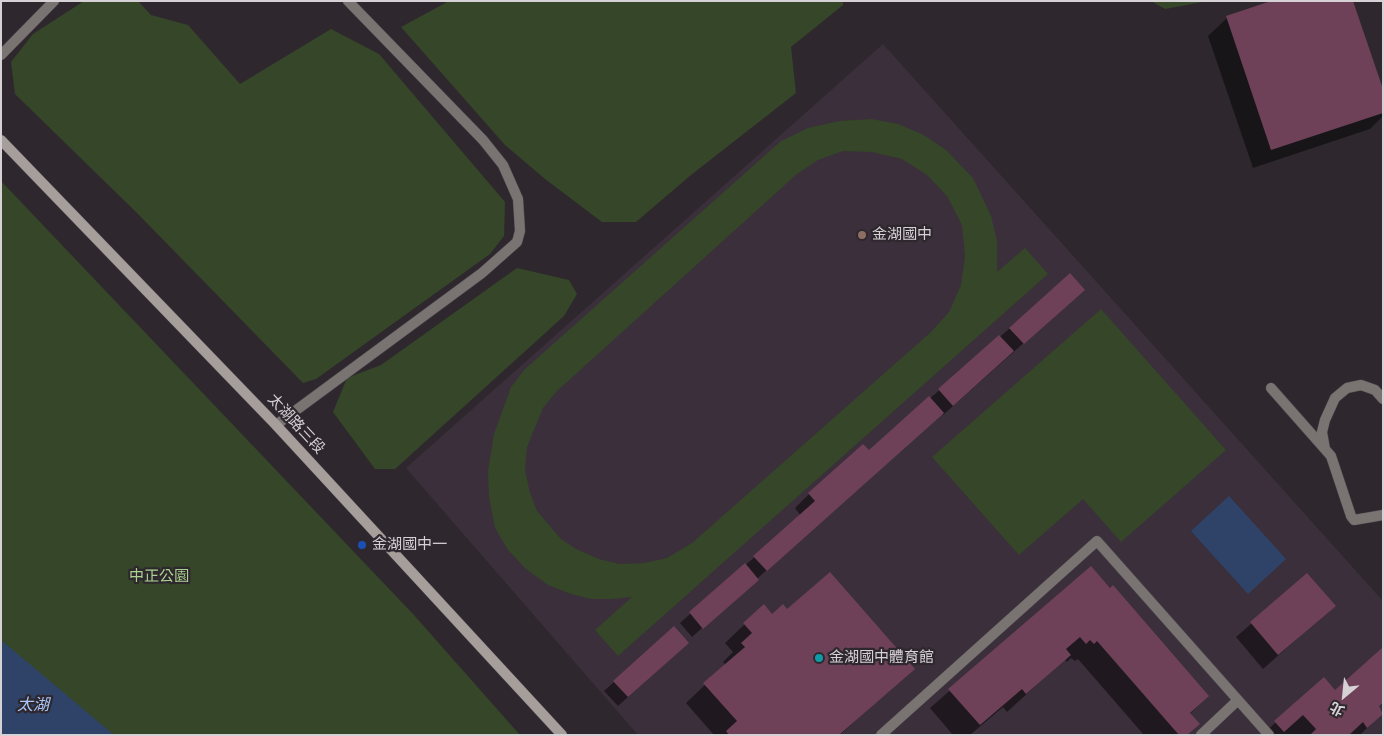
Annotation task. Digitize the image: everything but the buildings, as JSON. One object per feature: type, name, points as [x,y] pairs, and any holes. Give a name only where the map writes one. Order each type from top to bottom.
[{"type":"street","points":[[1,56],[54,1]]},
{"type":"street","points":[[276,424],[482,273],[518,242],[520,231],[518,198],[503,166],[483,140],[348,1]]},
{"type":"street","name":"太湖路三段","points":[[1,140],[276,424],[562,735]]},
{"type":"street","points":[[1325,450],[1322,432],[1335,398],[1347,388],[1361,385],[1375,390],[1383,399]]},
{"type":"street","points":[[1272,388],[1325,450],[1335,465],[1351,516],[1354,520],[1383,515]]},
{"type":"street","points":[[881,735],[1097,541],[1269,735]]},
{"type":"street","points":[[1201,735],[1238,700]]},
{"type":"shaded area","name":"金湖國中","points":[[883,44],[1383,601],[1383,735],[638,735],[406,468]]},
{"type":"green space","points":[[84,1],[138,1],[151,15],[188,25],[240,84],[331,29],[379,54],[505,202],[504,236],[490,254],[316,379],[303,383],[137,213],[15,94],[11,62],[33,34]]},
{"type":"green space","points":[[449,1],[843,1],[843,5],[791,47],[796,93],[691,175],[636,222],[602,222],[545,179],[505,145],[401,27]]},
{"type":"green space","points":[[1151,1],[1208,1],[1165,9]]},
{"type":"green space","points":[[872,119],[898,124],[922,134],[946,150],[973,178],[991,216],[997,241],[997,272],[1025,248],[1048,274],[618,656],[595,630],[632,597],[591,599],[548,585],[526,569],[508,550],[495,528],[489,497],[488,471],[494,434],[511,387],[524,370],[781,141],[808,128],[839,121]],"holes":[[[843,151],[872,152],[902,159],[927,175],[947,196],[962,225],[965,256],[961,285],[949,312],[931,332],[692,543],[667,558],[644,563],[619,564],[599,559],[576,549],[561,539],[537,511],[530,493],[525,470],[527,447],[543,408],[557,391],[797,174],[818,160]]]},
{"type":"green space","name":"中正公園","points":[[1,181],[413,614],[520,735],[1,735]]},
{"type":"green space","points":[[517,268],[569,280],[577,294],[564,316],[395,469],[375,469],[333,412],[347,378],[381,365]]},
{"type":"green space","points":[[1101,309],[1226,450],[1121,542],[1083,499],[1019,555],[932,457]]},
{"type":"water","points":[[1229,496],[1286,559],[1248,594],[1191,531]]},
{"type":"water","name":"太湖","points":[[1,640],[114,735],[1,735]]},
{"type":"place","name":"金湖國中","points":[[862,235]]},
{"type":"place","name":"金湖國中一","points":[[362,545]]},
{"type":"place","name":"金湖國中體育館","points":[[819,658]]}]
